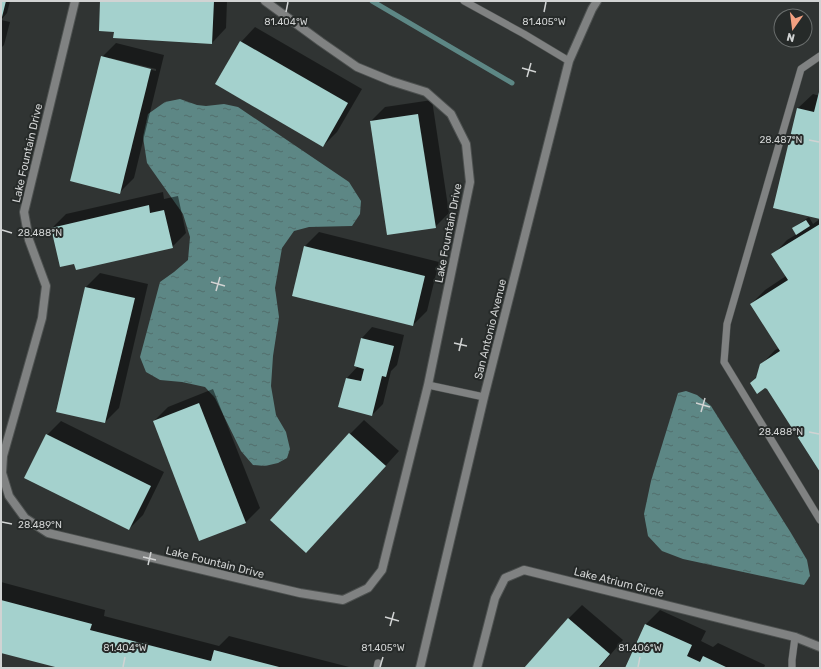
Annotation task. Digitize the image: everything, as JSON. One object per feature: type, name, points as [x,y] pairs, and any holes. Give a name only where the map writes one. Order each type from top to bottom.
[{"type":"street","name":"Lake Fountain Drive","points":[[75,1],[24,212],[29,240],[46,286],[42,318],[3,456],[2,473],[9,496],[25,518],[48,533],[300,593],[343,600],[368,588],[382,570],[428,385],[470,182],[466,144],[451,114],[426,92],[391,81],[357,67],[265,1]]},
{"type":"street","name":"San Antonio Avenue","points":[[420,668],[484,398],[569,61],[597,1]]},
{"type":"street","name":"Lake Atrium Circle","points":[[477,668],[495,598],[505,578],[524,570],[795,637],[820,647]]},
{"type":"lane","points":[[464,1],[569,61]]},
{"type":"lane","points":[[820,56],[801,68],[727,324],[724,362],[820,520]]},
{"type":"lane","points":[[428,385],[484,398]]},
{"type":"lane","points":[[792,668],[795,637]]},
{"type":"water","points":[[180,99],[197,105],[206,106],[224,104],[238,107],[349,182],[361,201],[360,214],[352,226],[309,227],[294,231],[282,248],[275,288],[279,317],[273,356],[271,386],[276,415],[286,432],[290,449],[287,458],[278,463],[265,466],[253,465],[241,451],[215,398],[205,387],[182,382],[160,380],[146,372],[140,357],[160,282],[188,260],[190,237],[183,214],[147,163],[143,137],[148,114],[165,102]]},
{"type":"water","points":[[686,391],[697,395],[711,406],[791,533],[807,560],[810,576],[804,585],[683,559],[662,551],[648,536],[644,514],[651,481],[678,393]]},
{"type":"building","points":[[1,1],[6,1],[2,17],[1,17]]},
{"type":"building","points":[[100,1],[214,1],[212,44],[113,38],[114,32],[99,31]]},
{"type":"building","points":[[240,41],[348,103],[323,147],[215,84]]},
{"type":"building","points":[[101,56],[151,69],[120,194],[70,181]]},
{"type":"building","points":[[819,92],[820,219],[773,208],[797,108],[814,112]]},
{"type":"building","points":[[418,114],[436,228],[387,235],[370,121]]},
{"type":"building","points":[[149,205],[150,213],[164,210],[173,248],[76,270],[74,264],[60,267],[51,228]]},
{"type":"building","points":[[806,220],[810,226],[796,235],[792,228]]},
{"type":"building","points":[[820,224],[820,472],[767,389],[765,388],[757,394],[750,383],[756,378],[760,364],[780,351],[750,304],[788,280],[771,254]]},
{"type":"building","points":[[304,246],[425,276],[413,326],[292,296]]},
{"type":"building","points":[[85,287],[135,298],[105,423],[56,412]]},
{"type":"building","points":[[361,338],[394,346],[386,377],[382,376],[372,416],[338,407],[346,378],[361,381],[364,369],[354,366]]},
{"type":"building","points":[[199,403],[246,523],[199,541],[153,421]]},
{"type":"building","points":[[349,433],[386,466],[306,553],[270,520]]},
{"type":"building","points":[[46,434],[151,486],[129,530],[24,478]]},
{"type":"building","points":[[1,600],[92,624],[90,630],[211,661],[214,650],[283,668],[59,668],[1,653]]},
{"type":"building","points":[[568,618],[610,654],[598,668],[524,668]]},
{"type":"building","points":[[645,624],[692,645],[687,656],[700,662],[703,656],[728,668],[625,668]]},
{"type":"waterway","points":[[372,1],[512,83]]}]
